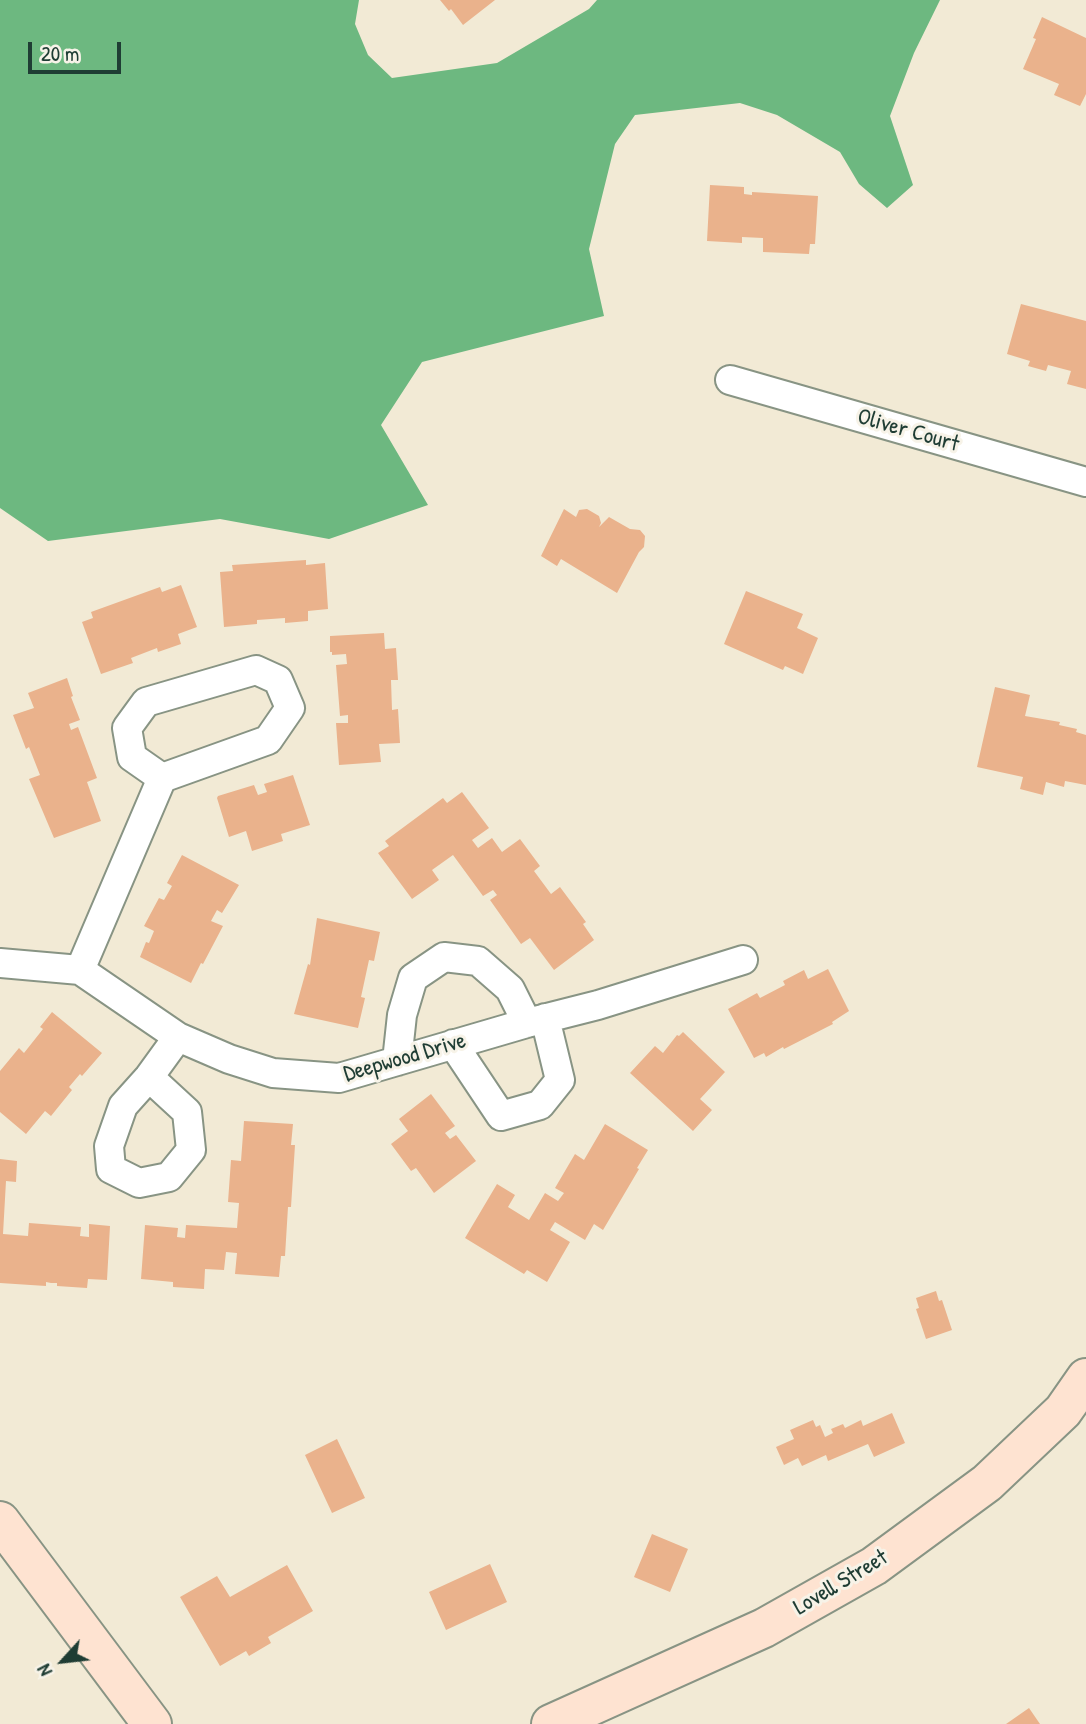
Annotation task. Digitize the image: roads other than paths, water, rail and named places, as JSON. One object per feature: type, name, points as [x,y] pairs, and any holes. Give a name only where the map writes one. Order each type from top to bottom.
[{"type":"street","name":"Oliver Court","points":[[730,380],[1086,482]]},
{"type":"street","points":[[80,970],[162,778],[268,740],[289,708],[278,680],[256,670],[146,702],[127,728],[132,757],[162,778]]},
{"type":"street","points":[[397,1061],[402,1016],[413,978],[444,957],[478,961],[510,989],[536,1020],[559,1080],[540,1105],[501,1116],[453,1044]]},
{"type":"street","name":"Deepwood Drive","points":[[0,963],[80,970],[178,1037],[229,1059],[273,1073],[339,1078],[536,1020],[598,1005],[743,960]]},
{"type":"street","points":[[149,1077],[178,1037]]},
{"type":"street","name":"Lovell Street","points":[[551,1724],[593,1716],[764,1628],[874,1566],[987,1483],[1063,1411],[1085,1381]]},
{"type":"street","points":[[0,1521],[152,1724]]}]
